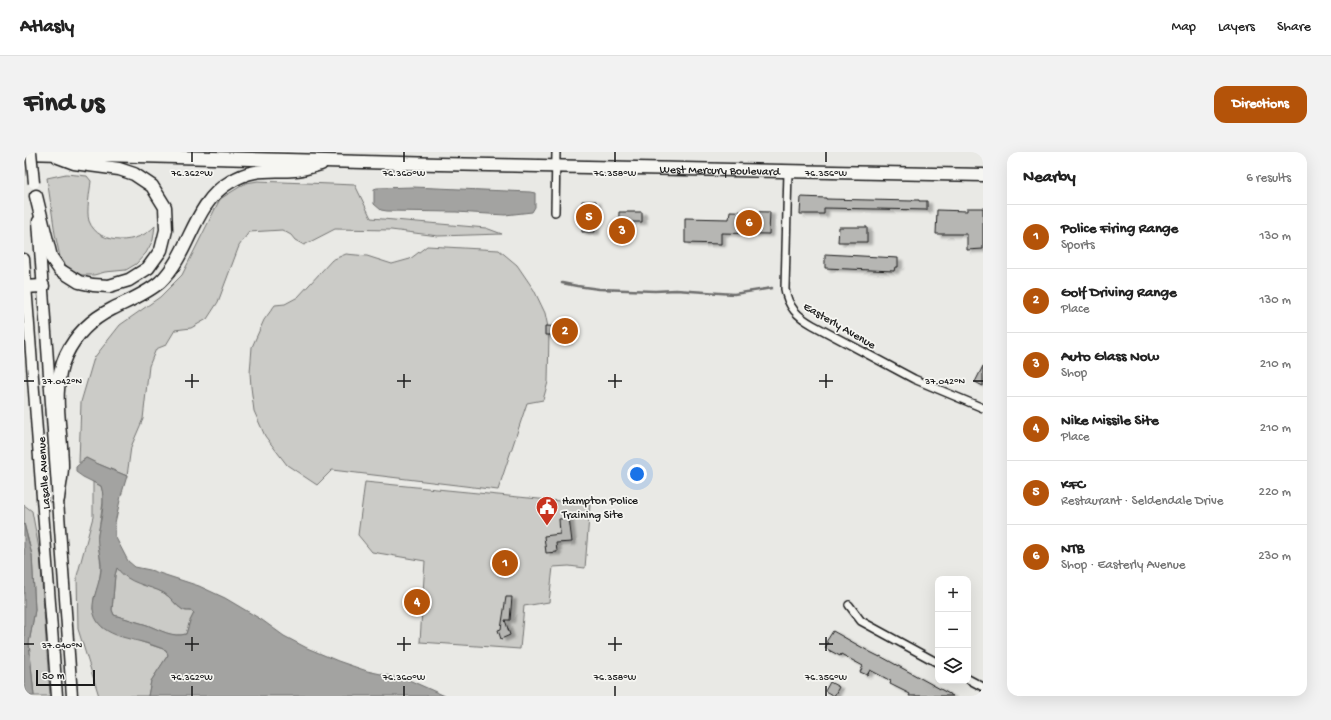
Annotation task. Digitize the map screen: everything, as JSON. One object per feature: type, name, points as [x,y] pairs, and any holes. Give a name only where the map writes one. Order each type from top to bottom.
[{"type":"main road","name":"Lasalle Avenue","points":[[31,152],[43,286],[72,696]]},
{"type":"main road","name":"West Mercury Boulevard","points":[[24,153],[983,175]]},
{"type":"main road","points":[[36,196],[51,257],[60,270],[79,282],[108,286],[129,280],[148,268],[161,250],[166,230],[165,207],[152,186],[134,174],[119,169],[74,164],[49,154]]},
{"type":"main road","points":[[58,499],[62,467],[58,392],[66,356],[83,329],[97,318],[144,293],[159,283],[178,260],[196,223],[211,198],[229,182],[244,174],[261,170],[296,170],[336,161]]},
{"type":"main road","name":"Lasalle Avenue","points":[[24,259],[57,696]]},
{"type":"main road","points":[[25,287],[43,286]]},
{"type":"street","points":[[555,212],[556,152]]},
{"type":"street","name":"Easterly Avenue","points":[[788,171],[785,289],[787,300],[793,310],[800,317],[813,325],[914,379],[983,408]]},
{"type":"street","points":[[849,605],[861,621],[935,661]]},
{"type":"street","points":[[971,681],[983,687]]},
{"type":"shaded area","points":[[66,174],[87,176],[91,181],[88,217],[94,229],[101,235],[110,239],[130,239],[148,232],[155,226],[153,240],[146,253],[136,264],[126,270],[105,272],[94,275],[81,275],[68,268],[60,257],[47,178]]},
{"type":"shaded area","points":[[258,181],[355,185],[371,218],[486,228],[502,234],[438,236],[391,230],[335,229],[304,245],[282,230],[249,232],[239,246],[218,302],[207,319],[191,328],[175,330],[166,345],[156,349],[149,366],[143,419],[131,447],[127,476],[86,458],[79,463],[81,402],[94,358],[120,325],[160,297],[182,275],[220,199],[246,183]]},
{"type":"shaded area","points":[[413,187],[530,192],[535,193],[535,207],[532,212],[505,215],[456,212],[387,211],[381,210],[374,204],[374,189]]},
{"type":"shaded area","points":[[427,246],[499,250],[517,265],[534,290],[545,313],[549,332],[548,382],[543,400],[527,403],[498,490],[332,470],[317,485],[287,465],[265,436],[254,411],[250,373],[252,347],[264,320],[275,305],[285,304],[298,297],[332,260],[346,254],[367,256],[392,264],[410,259]]},
{"type":"shaded area","points":[[86,458],[127,476],[115,523],[115,536],[128,561],[135,567],[150,570],[199,586],[225,598],[262,620],[284,636],[307,648],[338,661],[367,671],[409,680],[445,696],[148,696],[151,681],[168,655],[166,650],[112,633],[99,624],[95,617],[93,605],[101,570],[98,534],[103,498],[101,486],[76,472],[76,467]],"holes":[[[117,568],[132,581],[164,593],[183,610],[193,612],[194,613],[186,634],[171,634],[114,615],[112,610]]]},
{"type":"shaded area","points":[[93,482],[101,486],[103,502],[98,536],[101,568],[93,609],[97,620],[102,627],[166,650],[168,655],[151,681],[148,696],[99,696],[78,629],[77,576],[93,517]]},
{"type":"shaded area","points":[[365,482],[590,504],[585,568],[569,566],[553,567],[549,602],[524,606],[520,649],[420,642],[425,561],[372,552],[358,535]]},
{"type":"shaded area","points":[[24,505],[32,511],[40,554],[50,696],[34,696],[29,643],[35,610],[32,555],[24,523]]},
{"type":"shaded area","points":[[24,524],[32,555],[35,610],[29,643],[34,696],[24,696]]},
{"type":"shaded area","points":[[117,568],[127,577],[164,593],[183,610],[194,613],[186,634],[171,634],[114,615],[112,610]]},
{"type":"building","points":[[801,197],[826,199],[919,200],[927,201],[927,210],[824,208],[824,214],[800,214]]},
{"type":"building","points":[[582,201],[596,201],[597,222],[595,222],[595,232],[582,232],[582,222],[580,222]]},
{"type":"building","points":[[967,208],[983,208],[983,249],[967,250],[967,234],[936,234],[937,210],[967,211]]},
{"type":"building","points":[[730,211],[770,212],[769,234],[721,233],[721,244],[685,243],[685,218],[729,219]]},
{"type":"building","points":[[619,212],[642,212],[642,222],[627,222],[626,240],[618,240]]},
{"type":"building","points":[[839,227],[867,227],[867,242],[838,242]]},
{"type":"building","points":[[825,254],[898,258],[898,267],[895,267],[894,271],[825,268]]},
{"type":"building","points":[[545,326],[571,327],[570,335],[568,335],[568,341],[562,341],[562,335],[545,335]]},
{"type":"building","points":[[983,366],[983,386],[975,382]]},
{"type":"building","points":[[569,518],[572,542],[556,543],[557,552],[546,553],[544,536],[560,534],[559,519]]},
{"type":"building","points":[[506,597],[512,597],[510,620],[505,620],[510,635],[501,639],[498,630],[501,629]]},
{"type":"building","points":[[833,631],[953,696],[909,696],[910,694],[890,684],[891,681],[870,670],[867,675],[860,672],[863,666],[841,654],[840,656],[825,648],[828,643],[826,642]]},
{"type":"building","points":[[830,682],[839,687],[834,696],[825,691]]},
{"type":"waterway","points":[[562,283],[599,289],[655,291],[676,290],[734,294],[772,288]]},
{"type":"place","name":"KFC","points":[[589,217]]},
{"type":"place","name":"NTB","points":[[749,223]]},
{"type":"place","name":"Auto Glass Now","points":[[622,231]]},
{"type":"place","name":"Golf Driving Range","points":[[565,331]]},
{"type":"place","name":"Hampton Police Training Site","points":[[547,526]]},
{"type":"place","name":"Police Firing Range","points":[[505,563]]},
{"type":"place","name":"Nike Missile Site","points":[[417,602]]}]
